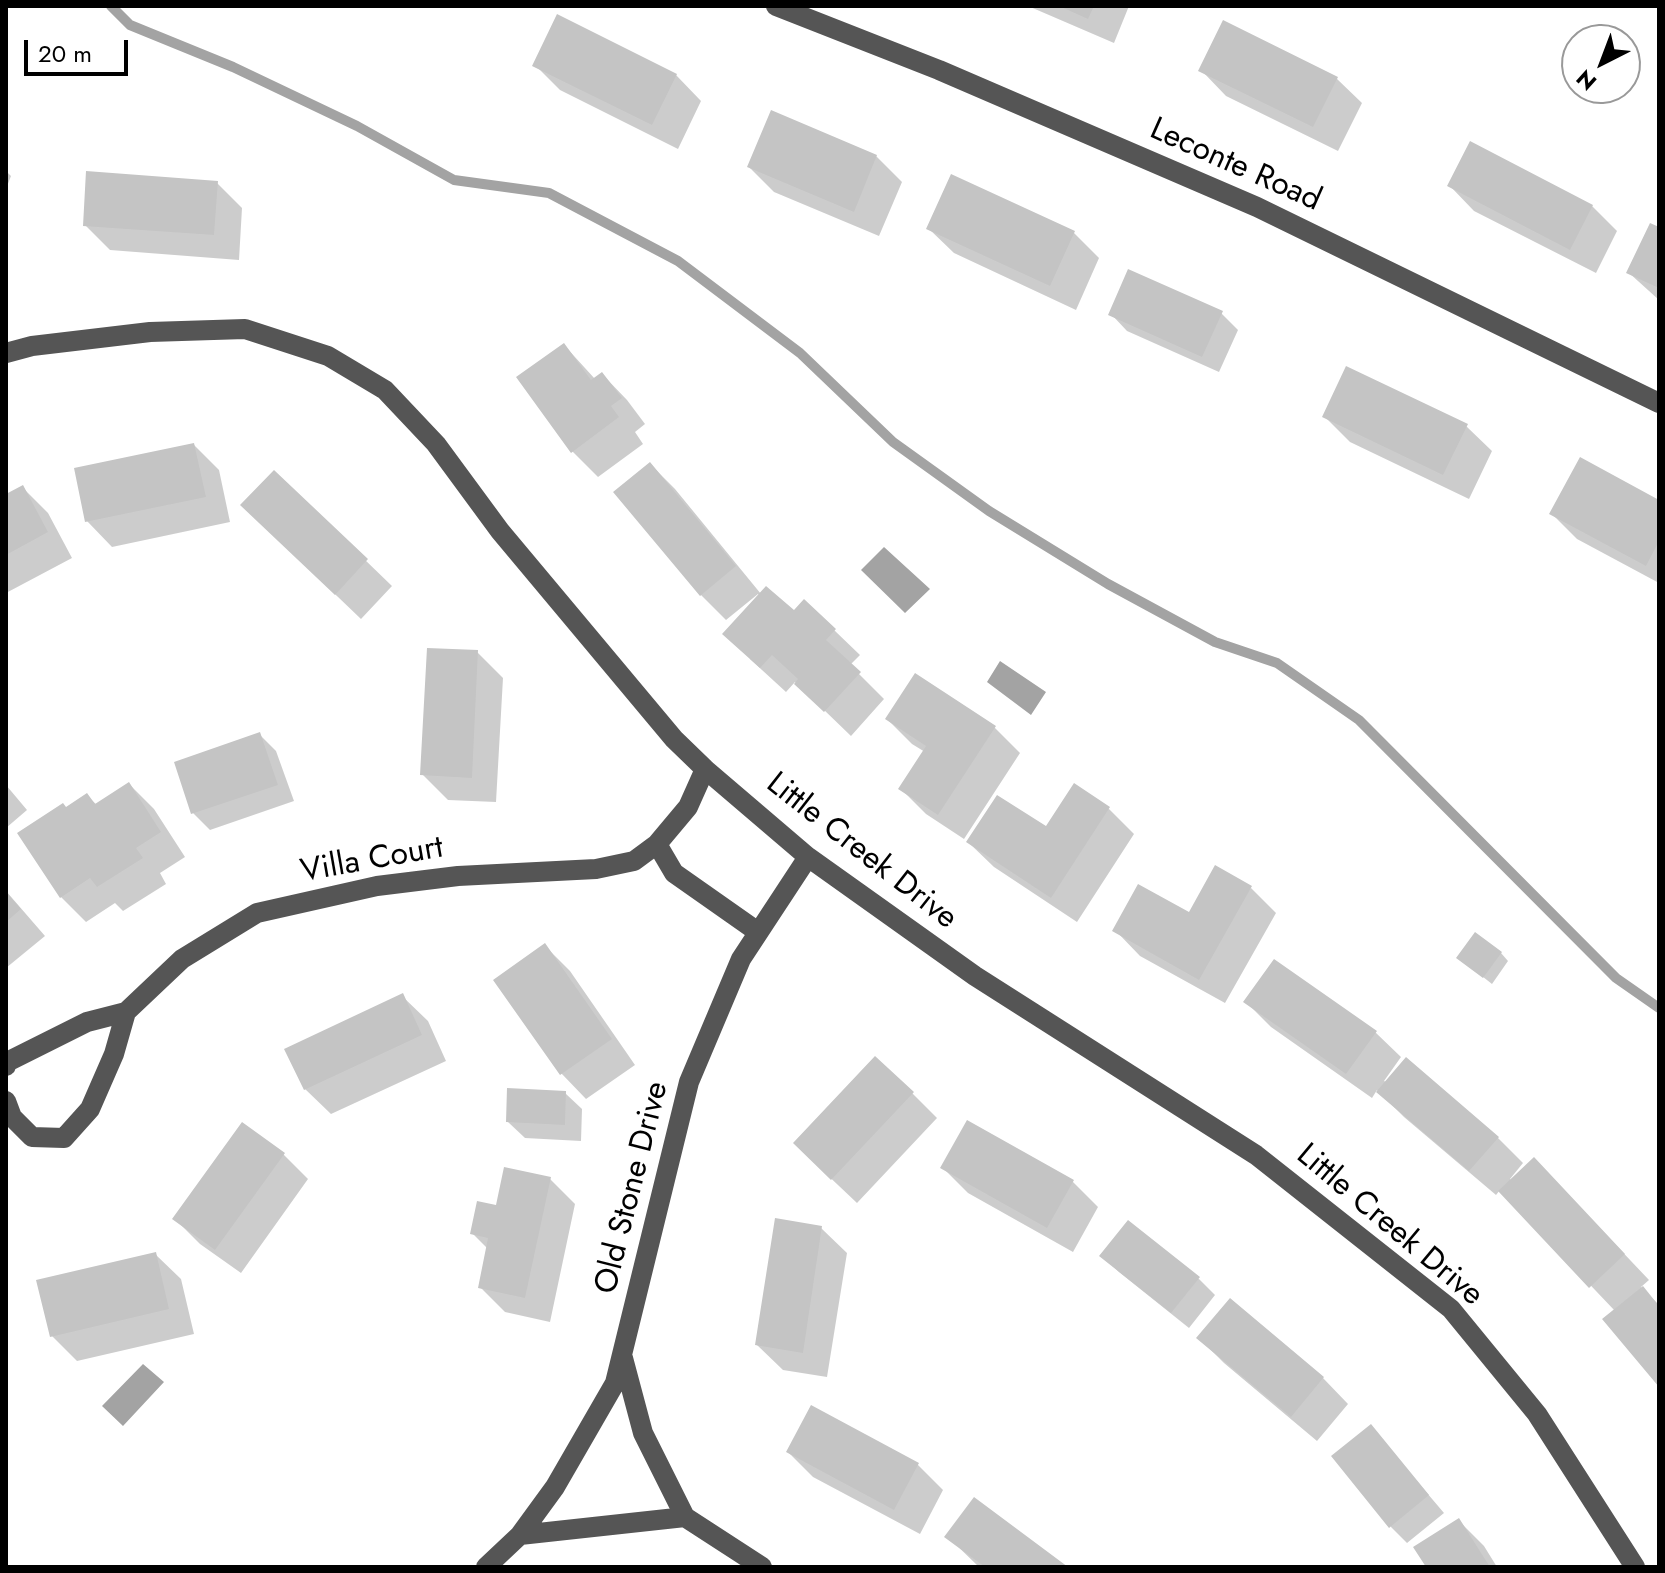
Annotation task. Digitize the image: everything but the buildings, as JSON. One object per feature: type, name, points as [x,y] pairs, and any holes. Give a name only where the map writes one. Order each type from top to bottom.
[{"type":"street","name":"Leconte Road","points":[[776,6],[939,70],[1257,207],[1659,403]]},
{"type":"street","name":"Little Creek Drive","points":[[6,353],[32,346],[150,332],[245,329],[328,356],[385,390],[436,444],[510,543],[674,739],[705,769],[808,857],[975,976],[1256,1155],[1451,1309],[1537,1414],[1635,1567]]},
{"type":"street","name":"Villa Court","points":[[6,1066],[7,1062],[87,1022],[126,1012],[182,959],[257,913],[377,886],[458,876],[596,869],[634,861],[657,844],[688,807],[705,769]]},
{"type":"street","points":[[657,844],[674,873],[758,932]]},
{"type":"street","name":"Old Stone Drive","points":[[486,1567],[520,1535],[555,1487],[615,1383],[689,1082],[741,959],[808,857]]},
{"type":"street","points":[[6,1101],[12,1117],[32,1137],[64,1138],[90,1109],[114,1054],[126,1012]]},
{"type":"street","points":[[622,1355],[643,1433],[685,1517],[762,1567]]},
{"type":"street","points":[[520,1535],[685,1517]]},
{"type":"shaded area","points":[[884,547],[930,589],[905,613],[861,570]]},
{"type":"shaded area","points":[[1000,661],[1046,692],[1031,715],[987,682]]},
{"type":"shaded area","points":[[143,1364],[164,1382],[123,1426],[102,1406]]},
{"type":"waterway","points":[[111,6],[130,25],[233,67],[357,126],[454,180],[549,193],[678,261],[800,353],[893,442],[989,511],[1108,584],[1215,642],[1277,663],[1359,720],[1616,978],[1659,1008]]}]
